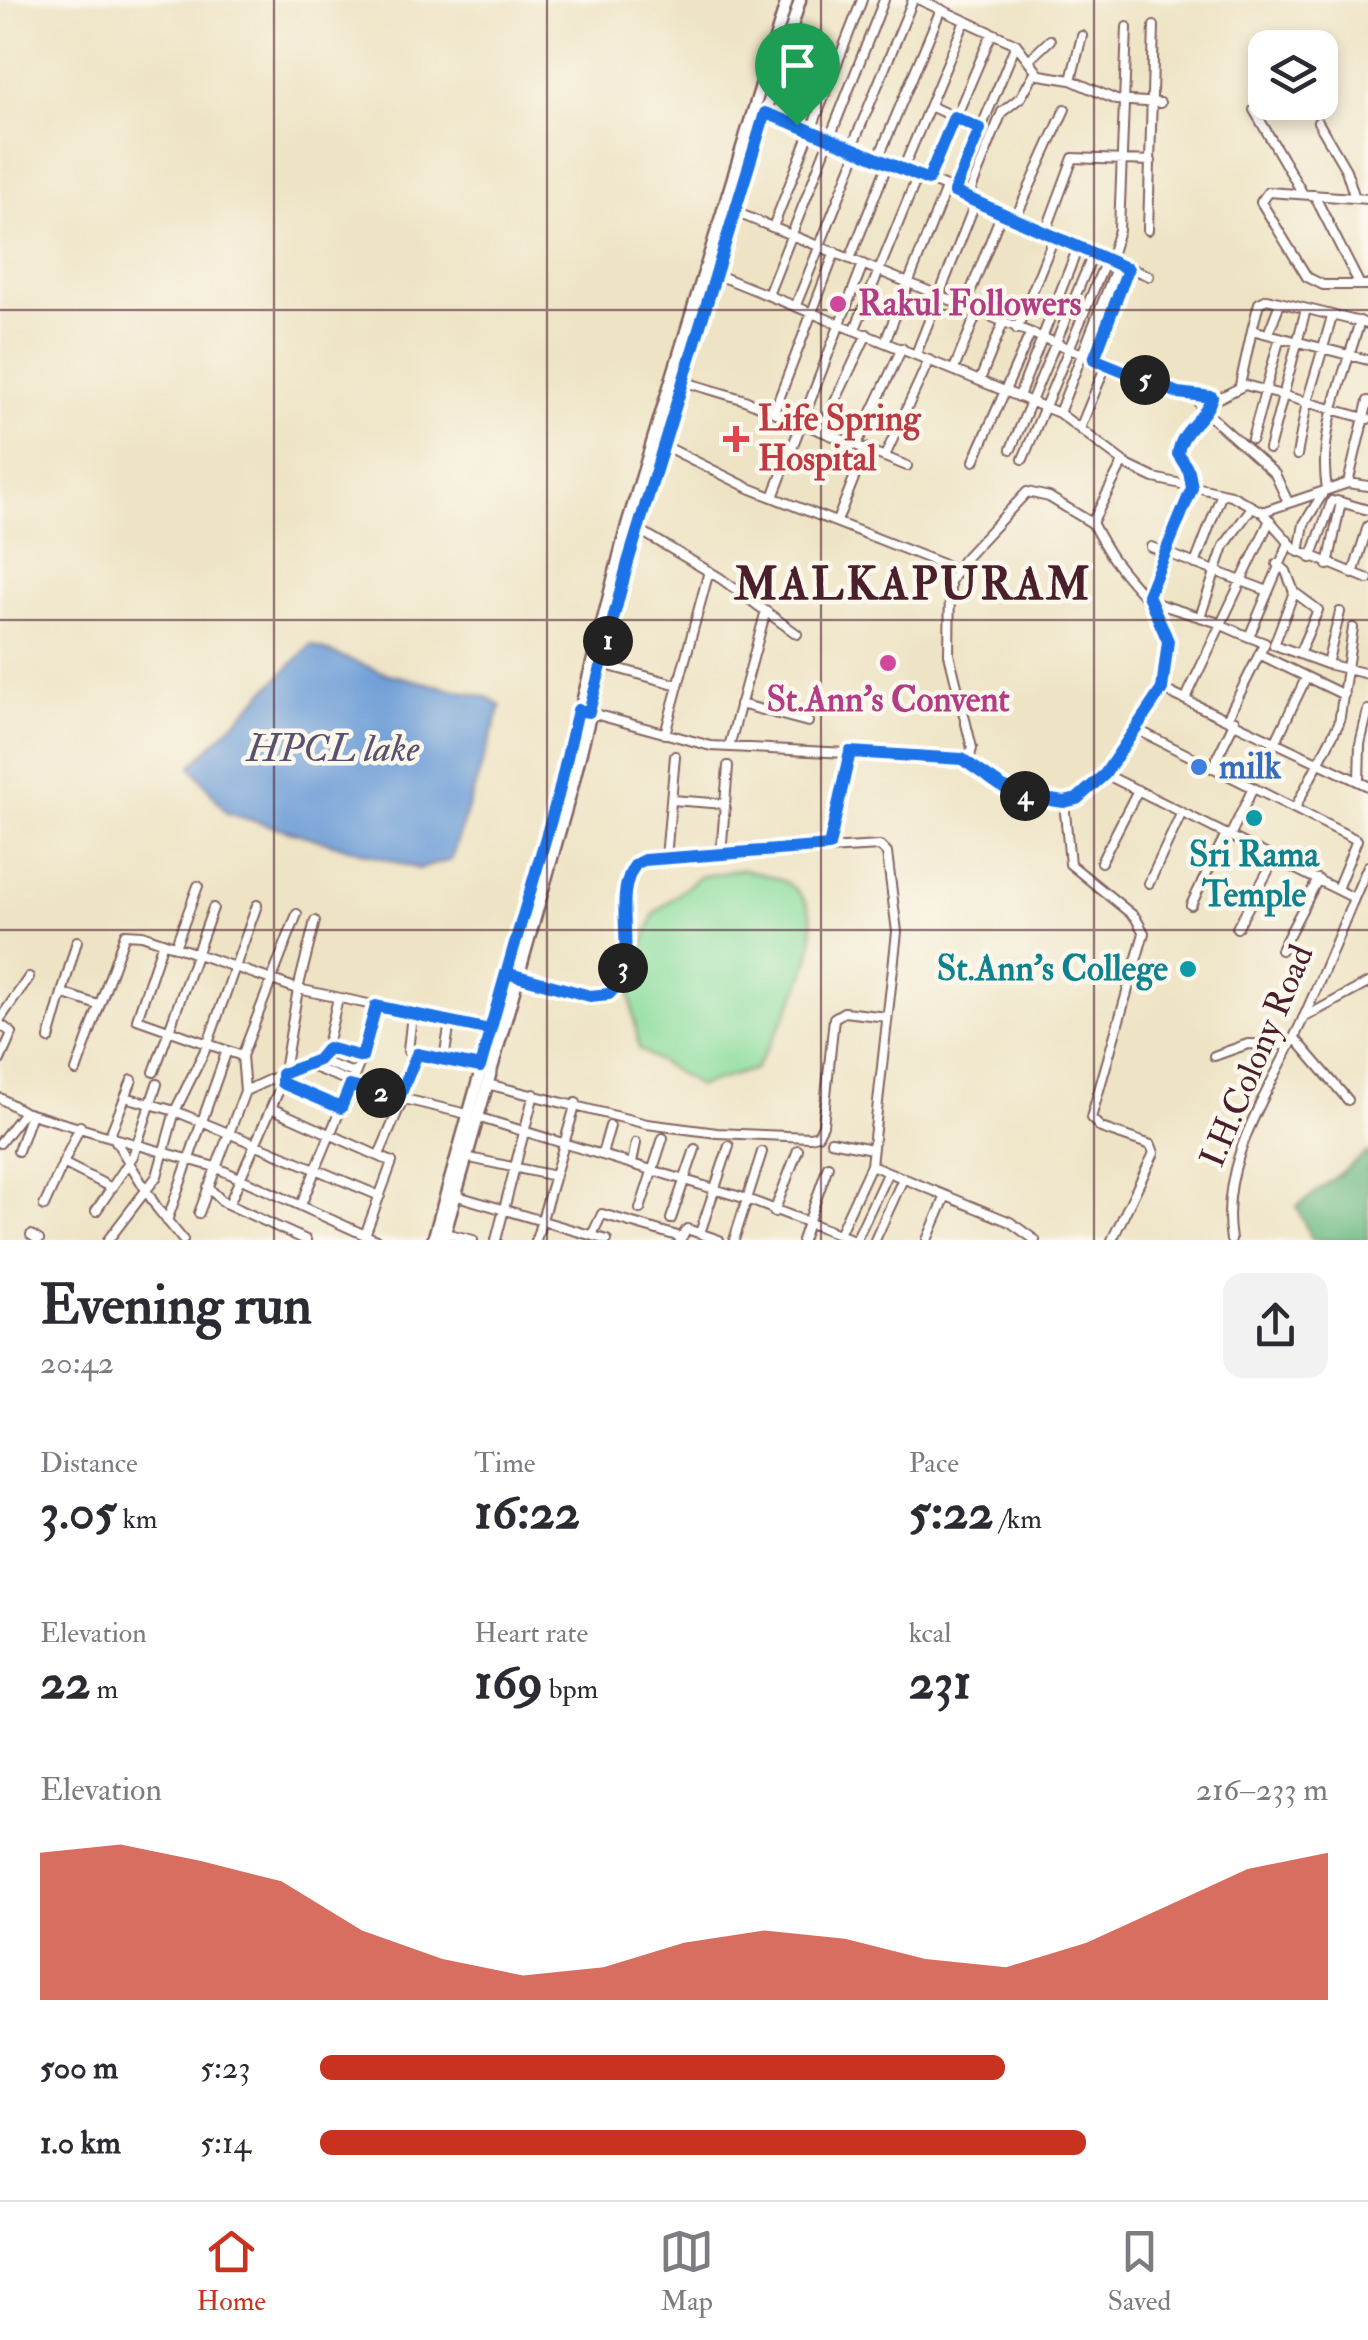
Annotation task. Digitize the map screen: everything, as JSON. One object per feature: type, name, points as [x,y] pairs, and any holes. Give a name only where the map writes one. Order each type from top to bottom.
[{"type":"main road","points":[[433,1240],[472,1115],[487,1084],[512,975],[608,619],[752,109],[787,0]]},
{"type":"main road","points":[[584,711],[602,664],[608,619],[682,380],[708,271],[735,212],[800,0]]},
{"type":"main road","points":[[444,1237],[480,1067],[512,975]]},
{"type":"street","points":[[773,226],[862,0]]},
{"type":"street","points":[[768,294],[884,0]]},
{"type":"street","points":[[796,306],[854,149],[916,0],[1016,44],[1032,57],[1043,74]]},
{"type":"street","points":[[878,158],[941,9]]},
{"type":"street","points":[[903,169],[965,20]]},
{"type":"street","points":[[1059,413],[1119,233],[1126,26]]},
{"type":"street","points":[[1148,230],[1156,102],[1154,26]]},
{"type":"street","points":[[928,180],[992,32]]},
{"type":"street","points":[[1071,80],[1082,36]]},
{"type":"street","points":[[1032,57],[1050,40]]},
{"type":"street","points":[[885,342],[907,283],[1016,44]]},
{"type":"street","points":[[916,354],[940,298],[1002,112],[1021,97],[1031,76],[1043,74],[1071,80],[1104,97],[1156,102]]},
{"type":"street","points":[[930,106],[980,129]]},
{"type":"street","points":[[752,109],[829,136],[1149,276]]},
{"type":"street","points":[[1016,217],[1065,109]]},
{"type":"street","points":[[1260,120],[1303,194]]},
{"type":"street","points":[[1318,122],[1364,200]]},
{"type":"street","points":[[1017,329],[1071,160],[1151,162]]},
{"type":"street","points":[[850,259],[888,163]]},
{"type":"street","points":[[855,330],[918,175]]},
{"type":"street","points":[[1314,195],[1364,285],[1322,285],[1307,278],[1260,202],[1268,192],[1303,194],[1314,195],[1364,200]]},
{"type":"street","points":[[735,212],[1003,324],[1192,396],[1222,397],[1240,385],[1366,419]]},
{"type":"street","points":[[964,308],[1002,212]]},
{"type":"street","points":[[1019,396],[1080,245]]},
{"type":"street","points":[[774,412],[834,252]]},
{"type":"street","points":[[1011,449],[1094,252]]},
{"type":"street","points":[[1023,459],[1068,348],[1111,260]]},
{"type":"street","points":[[773,497],[863,264]]},
{"type":"street","points":[[1094,359],[1128,269]]},
{"type":"street","points":[[708,271],[1044,406],[1081,426],[1123,462],[1154,478],[1222,493],[1252,507],[1262,512],[1299,552],[1368,579]]},
{"type":"street","points":[[1240,385],[1261,300],[1364,323],[1334,410],[1321,492],[1304,524],[1299,552]]},
{"type":"street","points":[[1268,334],[1280,303]]},
{"type":"street","points":[[1270,449],[1306,309]]},
{"type":"street","points":[[954,369],[977,313]]},
{"type":"street","points":[[1297,455],[1307,402],[1332,317]]},
{"type":"street","points":[[980,380],[1003,324]]},
{"type":"street","points":[[1252,330],[1368,360]]},
{"type":"street","points":[[822,429],[867,334]]},
{"type":"street","points":[[974,462],[1030,334]]},
{"type":"street","points":[[1252,438],[1280,337]]},
{"type":"street","points":[[836,521],[902,348]]},
{"type":"street","points":[[885,456],[929,360]]},
{"type":"street","points":[[1081,426],[1106,365]]},
{"type":"street","points":[[682,380],[822,429],[908,466]]},
{"type":"street","points":[[1192,396],[1276,474],[1288,500]]},
{"type":"street","points":[[1149,598],[1192,488],[1178,449],[1185,432],[1209,408],[1212,397]]},
{"type":"street","points":[[1348,483],[1368,401]]},
{"type":"street","points":[[663,445],[773,497],[955,569]]},
{"type":"street","points":[[1092,524],[1123,462]]},
{"type":"street","points":[[1262,512],[1288,500],[1348,483],[1368,486]]},
{"type":"street","points":[[1321,492],[1368,510]]},
{"type":"street","points":[[1195,564],[1222,493]]},
{"type":"street","points":[[584,711],[729,747],[969,761],[1010,790],[1064,802],[1090,792],[1138,730],[1162,689],[1168,641],[1149,598],[1120,568],[1092,524],[1049,497],[1022,494],[955,569],[947,596],[950,654],[972,748],[969,761]]},
{"type":"street","points":[[1311,558],[1337,501]]},
{"type":"street","points":[[1328,565],[1337,501]]},
{"type":"street","points":[[1200,617],[1230,536],[1252,507]]},
{"type":"street","points":[[1186,698],[1270,520]]},
{"type":"street","points":[[1353,574],[1368,526]]},
{"type":"street","points":[[638,528],[709,571],[797,634]]},
{"type":"street","points":[[1249,637],[1288,544]]},
{"type":"street","points":[[1150,547],[1268,590]]},
{"type":"street","points":[[1277,564],[1286,572],[1294,592],[1318,610],[1299,654]]},
{"type":"street","points":[[665,734],[709,571]]},
{"type":"street","points":[[1212,768],[1259,654],[1270,644],[1294,592]]},
{"type":"street","points":[[1149,598],[1249,637],[1368,674]]},
{"type":"street","points":[[1327,664],[1340,612]]},
{"type":"street","points":[[729,747],[765,614]]},
{"type":"street","points":[[1295,808],[1337,728],[1353,628]]},
{"type":"street","points":[[1259,654],[1344,695]]},
{"type":"street","points":[[602,664],[678,685]]},
{"type":"street","points":[[1276,740],[1306,678]]},
{"type":"street","points":[[1162,689],[1364,783]]},
{"type":"street","points":[[740,704],[808,722]]},
{"type":"street","points":[[1364,783],[1360,744],[1368,710]]},
{"type":"street","points":[[1138,730],[1368,849]]},
{"type":"street","points":[[829,846],[850,752]]},
{"type":"street","points":[[666,858],[675,756]]},
{"type":"street","points":[[722,855],[728,766]]},
{"type":"street","points":[[1105,774],[1354,898]]},
{"type":"street","points":[[1191,905],[1253,788]]},
{"type":"street","points":[[1101,862],[1138,790]]},
{"type":"street","points":[[672,800],[726,804]]},
{"type":"street","points":[[1064,802],[1070,864],[1135,917],[1144,933],[1091,1118],[1095,1126],[1151,1146],[1154,1153],[1112,1240]]},
{"type":"street","points":[[1149,883],[1182,812]]},
{"type":"street","points":[[1337,889],[1357,840]]},
{"type":"street","points":[[512,975],[590,996],[609,994],[622,976],[630,871],[644,860],[874,844],[887,854],[897,932],[871,1164],[839,1234]]},
{"type":"street","points":[[1236,928],[1275,858]]},
{"type":"street","name":"I.H.Colony Road","points":[[1231,1240],[1228,1205],[1241,1151],[1268,1084],[1303,1018],[1354,898],[1365,881],[1368,866]]},
{"type":"street","points":[[1280,950],[1318,879]]},
{"type":"street","points":[[175,947],[198,886]]},
{"type":"street","points":[[108,1240],[148,1193],[175,1111],[207,1046],[257,905]]},
{"type":"street","points":[[154,1072],[213,908]]},
{"type":"street","points":[[198,1213],[244,1091],[242,1056],[297,914]]},
{"type":"street","points":[[229,1204],[282,1078],[298,989],[316,922]]},
{"type":"street","points":[[76,1071],[121,937],[134,934],[298,989],[490,1030]]},
{"type":"street","points":[[48,1039],[78,941]]},
{"type":"street","points":[[163,942],[136,1015],[141,1022],[242,1056]]},
{"type":"street","points":[[0,1060],[12,1033],[0,1021],[29,977]]},
{"type":"street","points":[[1303,1018],[1368,983]]},
{"type":"street","points":[[62,993],[98,1005]]},
{"type":"street","points":[[244,1091],[318,1060],[328,1048],[338,998]]},
{"type":"street","points":[[301,1205],[362,1057],[376,1006]]},
{"type":"street","points":[[487,1084],[647,1124],[704,1132],[818,1135],[824,1125],[834,1018],[844,1012],[887,1017]]},
{"type":"street","points":[[412,1014],[406,1048],[417,1054],[480,1067]]},
{"type":"street","points":[[444,1059],[450,1022]]},
{"type":"street","points":[[1214,1056],[1248,1044],[1292,1041],[1348,1100]]},
{"type":"street","points":[[328,1048],[362,1057]]},
{"type":"street","points":[[167,1221],[226,1052]]},
{"type":"street","points":[[379,1155],[417,1054]]},
{"type":"street","points":[[318,1060],[352,1080]]},
{"type":"street","points":[[305,1064],[401,1098],[472,1115],[747,1198],[774,1212],[855,1240],[886,1174]]},
{"type":"street","points":[[282,1078],[341,1108]]},
{"type":"street","points":[[112,1137],[132,1080]]},
{"type":"street","points":[[96,1210],[130,1162],[157,1084]]},
{"type":"street","points":[[496,1240],[534,1094]]},
{"type":"street","points":[[124,1097],[175,1111],[380,1196]]},
{"type":"street","points":[[0,1098],[28,1113],[215,1167],[376,1240]]},
{"type":"street","points":[[536,1240],[576,1104]]},
{"type":"street","points":[[271,1108],[379,1155],[392,1167],[365,1234]]},
{"type":"street","points":[[0,1143],[28,1113]]},
{"type":"street","points":[[18,1150],[28,1113]]},
{"type":"street","points":[[44,1206],[80,1126]]},
{"type":"street","points":[[602,1154],[610,1126]]},
{"type":"street","points":[[112,1137],[183,1240]]},
{"type":"street","points":[[640,1209],[663,1138]]},
{"type":"street","points":[[830,1141],[872,1148]]},
{"type":"street","points":[[632,1163],[636,1143]]},
{"type":"street","points":[[700,1233],[728,1146]]},
{"type":"street","points":[[671,1219],[695,1149]]},
{"type":"street","points":[[774,1212],[798,1150]]},
{"type":"street","points":[[734,1240],[762,1152]]},
{"type":"street","points":[[464,1157],[555,1176]]},
{"type":"street","points":[[63,1163],[112,1188]]},
{"type":"street","points":[[871,1164],[902,1181],[1010,1222],[1029,1239]]},
{"type":"street","points":[[802,1240],[828,1166]]},
{"type":"street","points":[[875,1240],[902,1181]]},
{"type":"street","points":[[208,1187],[229,1204],[306,1240]]},
{"type":"street","points":[[454,1194],[607,1240]]},
{"type":"street","points":[[927,1240],[945,1198]]},
{"type":"street","points":[[592,1235],[602,1214],[681,1238],[684,1229],[719,1240]]},
{"type":"street","points":[[346,1240],[351,1228]]},
{"type":"street","points":[[444,1237],[473,1240]]},
{"type":"green space","points":[[743,869],[783,881],[805,901],[812,923],[811,949],[792,1002],[755,1069],[698,1086],[639,1049],[629,986],[654,914],[699,877]]},
{"type":"green space","points":[[1368,1152],[1368,1240],[1312,1240],[1297,1207]]},
{"type":"water","name":"HPCL lake","points":[[311,645],[385,673],[489,698],[501,706],[451,860],[419,869],[227,813],[191,766]]},
{"type":"place","name":"Rakul Followers","points":[[838,304]]},
{"type":"place","name":"Life Spring Hospital","points":[[736,439]]},
{"type":"place","name":"St.Ann's Convent","points":[[888,663]]},
{"type":"place","name":"milk","points":[[1199,767]]},
{"type":"place","name":"Sri Rama Temple","points":[[1254,818]]},
{"type":"place","name":"St.Ann's College","points":[[1188,969]]},
{"type":"district","name":"MALKAPURAM","points":[[913,585]]},
{"type":"route","points":[[797,125],[765,113],[713,273],[628,562],[589,712],[578,710],[558,796],[506,973],[480,1067],[417,1054],[399,1098],[350,1086],[341,1108],[282,1083],[282,1074],[318,1060],[328,1048],[362,1057],[376,1006],[490,1030],[506,973],[590,996],[609,994],[621,982],[628,882],[636,864],[644,860],[829,846],[850,752],[962,759],[1010,790],[1064,802],[1090,792],[1140,727],[1162,689],[1168,641],[1148,595],[1192,488],[1191,476],[1178,449],[1188,428],[1209,408],[1212,397],[1178,393],[1094,359],[1128,269],[954,192],[980,129],[954,117],[928,180],[797,125]]}]
